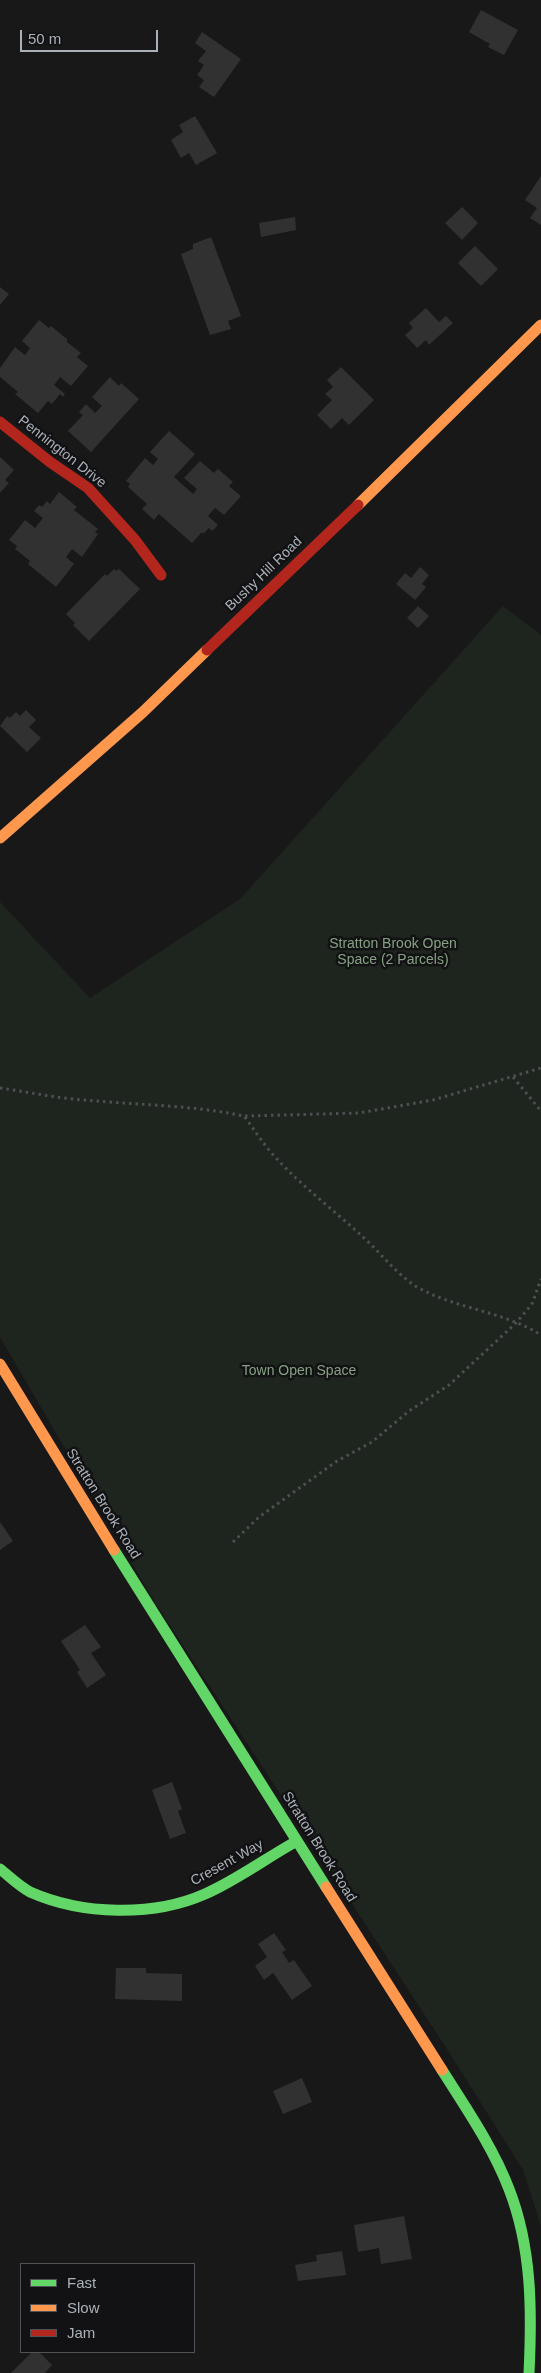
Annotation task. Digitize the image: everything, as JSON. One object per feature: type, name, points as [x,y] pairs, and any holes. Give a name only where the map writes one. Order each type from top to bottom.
[{"type":"street","name":"Bushy Hill Road","points":[[0,838],[64,784],[143,712],[415,450],[541,325]]},
{"type":"street","name":"Pennington Drive","points":[[0,422],[50,462],[88,488],[135,540],[161,575]]},
{"type":"street","name":"Stratton Brook Road","points":[[0,1364],[78,1493],[466,2108],[492,2153],[513,2198],[527,2250],[532,2323],[529,2373]]},
{"type":"street","name":"Cresent Way","points":[[0,1869],[30,1892],[74,1905],[119,1911],[163,1907],[204,1895],[297,1841]]},
{"type":"path","points":[[0,1088],[81,1100],[209,1109],[244,1116],[359,1113],[433,1100],[541,1068]]},
{"type":"path","points":[[513,1076],[541,1111]]},
{"type":"path","points":[[244,1116],[270,1151],[300,1182],[366,1239],[391,1266],[416,1286],[445,1300],[516,1323],[541,1335]]},
{"type":"path","points":[[233,1542],[259,1517],[337,1461],[372,1442],[409,1411],[449,1386],[516,1323],[532,1304],[541,1279]]},
{"type":"green space","name":"Town Open Space","points":[[503,606],[541,635],[541,2226],[523,2170],[447,2049],[154,1601],[0,1337],[0,902],[90,998],[240,899]]},
{"type":"building","points":[[481,10],[518,30],[504,55],[488,47],[490,44],[469,32]]},
{"type":"building","points":[[202,32],[241,59],[214,97],[199,87],[204,80],[197,75],[204,65],[198,61],[206,51],[195,43]]},
{"type":"building","points":[[195,116],[217,153],[196,165],[189,153],[181,158],[171,140],[183,132],[179,125]]},
{"type":"building","points":[[541,176],[541,225],[530,218],[537,208],[525,200]]},
{"type":"building","points":[[462,207],[478,223],[462,240],[445,223]]},
{"type":"building","points":[[295,217],[296,230],[261,237],[259,223]]},
{"type":"building","points":[[211,237],[241,316],[228,321],[231,329],[210,335],[181,254],[193,249],[193,244]]},
{"type":"building","points":[[475,246],[498,269],[481,286],[458,263]]},
{"type":"building","points":[[0,287],[9,294],[0,305]]},
{"type":"building","points":[[426,308],[439,322],[446,316],[453,323],[429,345],[426,340],[417,348],[405,335],[413,328],[409,323]]},
{"type":"building","points":[[39,320],[49,328],[51,326],[67,339],[67,342],[81,353],[77,357],[88,366],[71,386],[60,377],[54,385],[65,394],[63,397],[60,394],[52,404],[48,401],[38,413],[15,394],[18,392],[0,377],[0,368],[15,347],[25,355],[30,348],[22,341]]},
{"type":"building","points":[[341,367],[374,400],[349,425],[342,418],[331,429],[317,415],[332,400],[325,394],[333,387],[327,380]]},
{"type":"building","points":[[110,377],[119,386],[121,383],[139,399],[91,452],[68,431],[83,415],[79,412],[86,404],[95,413],[102,406],[92,397]]},
{"type":"building","points":[[169,431],[195,454],[174,477],[193,494],[197,489],[184,478],[200,461],[214,473],[218,469],[233,482],[229,486],[241,496],[224,515],[215,508],[208,516],[218,525],[212,531],[209,528],[203,534],[202,532],[192,543],[159,514],[154,520],[142,509],[147,504],[128,487],[130,484],[126,481],[145,458],[153,465],[158,459],[150,452]]},
{"type":"building","points":[[0,457],[14,470],[5,480],[9,483],[0,493]]},
{"type":"building","points":[[59,492],[77,507],[74,510],[98,529],[95,532],[98,534],[82,557],[72,549],[66,557],[74,564],[56,587],[28,564],[30,561],[15,549],[17,546],[9,540],[25,520],[35,528],[43,518],[34,511],[39,505],[42,507],[47,501],[50,504]]},
{"type":"building","points":[[420,567],[429,575],[422,584],[426,587],[415,600],[396,584],[405,573],[411,578]]},
{"type":"building","points":[[114,569],[116,571],[119,569],[140,589],[89,641],[73,625],[75,623],[66,614],[105,574],[107,576]]},
{"type":"building","points":[[418,606],[429,616],[418,628],[407,618]]},
{"type":"building","points":[[26,710],[36,720],[29,727],[41,738],[27,752],[0,726],[7,716],[10,718],[16,712],[20,716]]},
{"type":"building","points":[[0,1522],[13,1541],[0,1550]]},
{"type":"building","points":[[85,1625],[101,1647],[91,1653],[106,1675],[87,1688],[77,1672],[80,1670],[61,1641]]},
{"type":"building","points":[[172,1782],[182,1809],[178,1811],[186,1833],[170,1839],[152,1790]]},
{"type":"building","points":[[274,1933],[286,1950],[282,1952],[289,1963],[294,1960],[312,1986],[292,2000],[273,1973],[264,1980],[255,1966],[267,1957],[258,1944]]},
{"type":"building","points":[[116,1968],[146,1968],[146,1973],[182,1974],[182,2001],[115,1999]]},
{"type":"building","points":[[302,2078],[312,2102],[283,2114],[273,2091]]},
{"type":"building","points":[[404,2216],[412,2259],[381,2264],[379,2248],[358,2252],[354,2225]]},
{"type":"building","points":[[342,2251],[346,2275],[298,2281],[295,2265],[317,2261],[316,2255]]},
{"type":"building","points":[[31,2353],[40,2353],[52,2365],[45,2373],[11,2373]]},
{"type":"traffic: fast","points":[[114,1550],[326,1887]]},
{"type":"traffic: fast","points":[[0,1869],[26,1890],[50,1900],[95,1909],[140,1910],[163,1907],[205,1894],[229,1882],[297,1841]]},
{"type":"traffic: fast","points":[[442,2070],[503,2173],[517,2211],[529,2280],[529,2373]]},
{"type":"traffic: slow","points":[[358,505],[541,325]]},
{"type":"traffic: slow","points":[[0,838],[143,712],[207,650]]},
{"type":"traffic: slow","points":[[0,1364],[114,1550]]},
{"type":"traffic: slow","points":[[326,1887],[442,2070]]},
{"type":"traffic: jam","points":[[0,422],[50,462],[88,488],[135,540],[161,575]]},
{"type":"traffic: jam","points":[[207,650],[358,505]]},
{"type":"park label","name":"Stratton Brook Open Space (2 Parcels)","points":[[393,952]]}]
